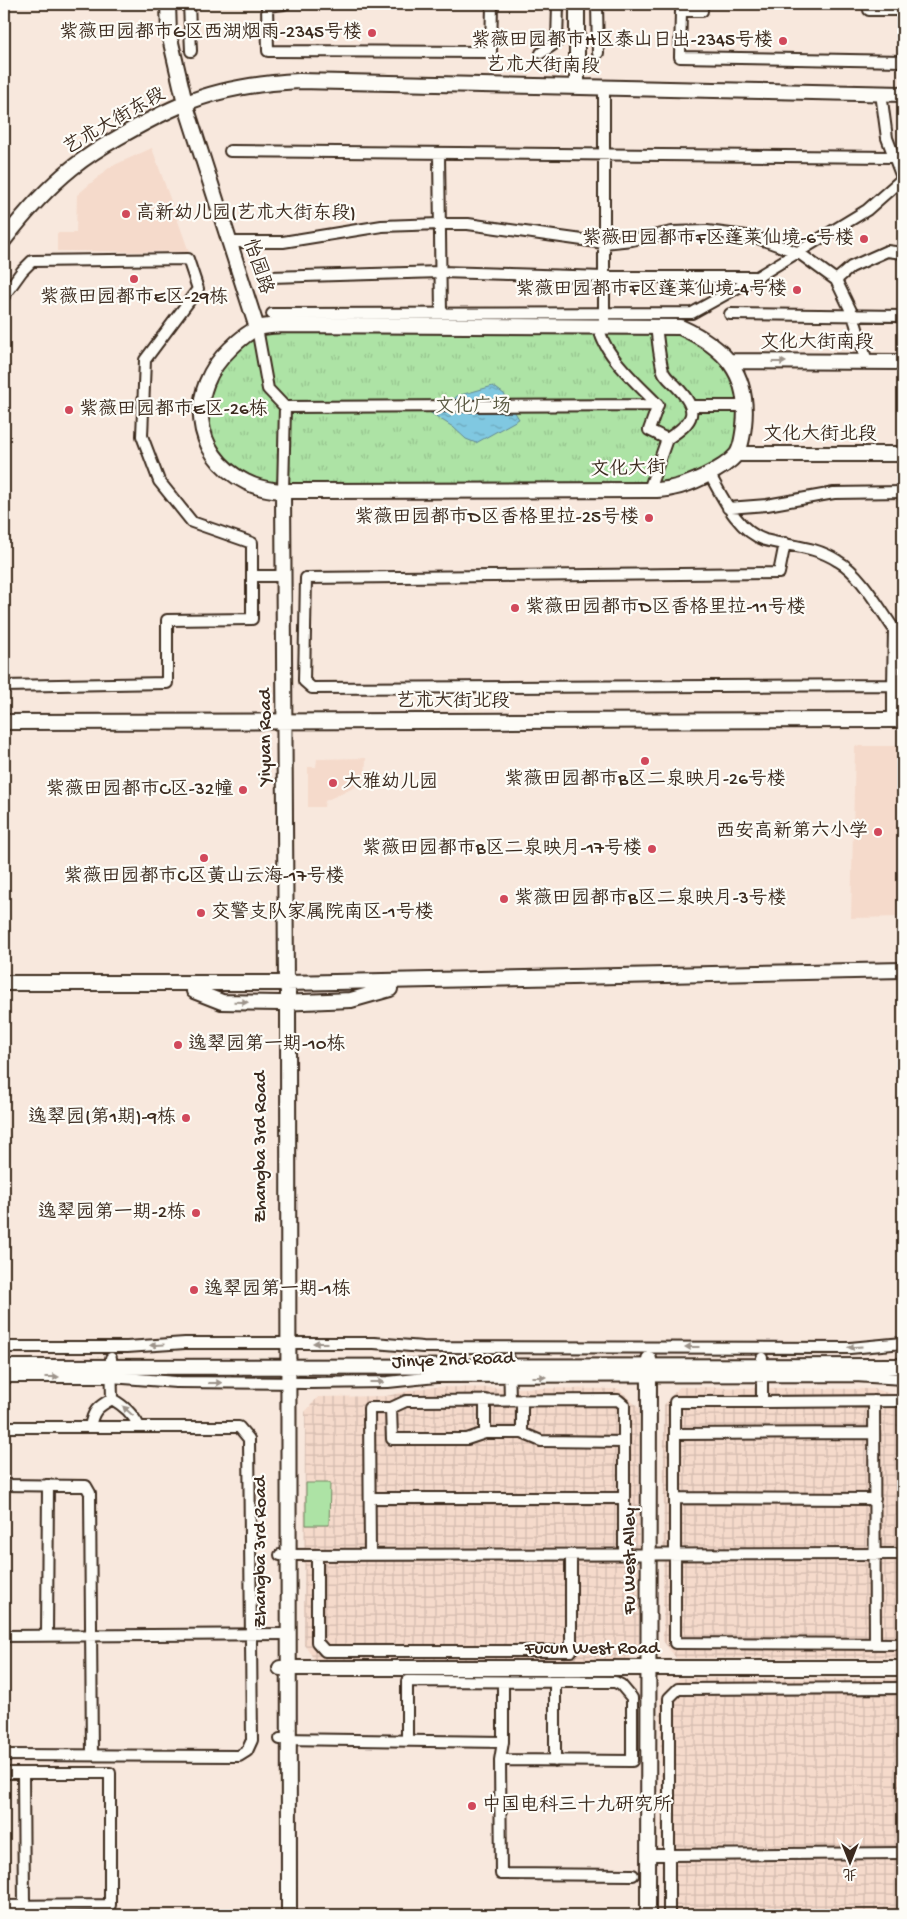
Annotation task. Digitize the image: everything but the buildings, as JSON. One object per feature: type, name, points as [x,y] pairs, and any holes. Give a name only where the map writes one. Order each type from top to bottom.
[{"type":"street","name":"怡园路","points":[[160,4],[160,25],[166,60],[173,80],[185,103]]},
{"type":"street","name":"怡园路","points":[[168,4],[169,34],[185,103],[257,328]]},
{"type":"street","points":[[189,4],[191,51]]},
{"type":"street","points":[[284,4],[267,6],[268,51],[491,52],[492,4]]},
{"type":"street","points":[[541,53],[558,42],[558,4]]},
{"type":"street","points":[[577,4],[577,86]]},
{"type":"street","points":[[597,4],[598,53]]},
{"type":"street","points":[[702,4],[702,11],[681,11],[680,57],[903,61]]},
{"type":"street","points":[[869,4],[869,10],[903,10],[903,24]]},
{"type":"street","name":"艺术大街南段","points":[[185,103],[232,90],[274,83],[299,82],[577,86],[903,94]]},
{"type":"street","points":[[604,87],[604,277],[600,336],[618,362],[658,405]]},
{"type":"street","points":[[283,491],[285,407],[268,389],[257,328],[280,326],[602,321],[692,313],[799,253],[867,210],[903,180],[887,138],[881,93]]},
{"type":"street","name":"艺术大街东段","points":[[4,240],[43,194],[71,168],[93,152],[152,118],[185,103]]},
{"type":"street","points":[[230,151],[893,157]]},
{"type":"street","points":[[439,154],[441,313]]},
{"type":"street","points":[[229,242],[283,242],[382,226],[440,224],[468,224],[604,243],[632,240],[672,232],[707,231],[755,237],[799,253],[836,280],[853,315],[867,362]]},
{"type":"street","points":[[836,280],[851,267],[886,251],[903,253]]},
{"type":"street","points":[[4,296],[32,260],[188,259],[198,289],[146,360],[142,436],[159,482],[192,522],[252,543],[252,619],[168,620],[166,683],[4,686]]},
{"type":"street","points":[[270,278],[441,272],[604,277],[757,278]]},
{"type":"street","points":[[272,314],[441,313],[680,327],[701,336],[719,350],[730,361],[739,380],[745,406],[744,431],[737,454]]},
{"type":"street","points":[[730,314],[903,316]]},
{"type":"street","points":[[649,490],[667,439],[684,428],[690,419],[691,406],[688,398],[664,373],[656,326]]},
{"type":"street","name":"文化大街","points":[[257,328],[240,340],[215,366],[208,378],[201,400],[201,424],[209,445],[224,467],[248,483],[264,489],[283,491],[649,490],[673,488],[709,473],[727,463],[737,454]]},
{"type":"street","name":"文化大街南段","points":[[730,361],[903,362]]},
{"type":"street","points":[[285,407],[658,405]]},
{"type":"street","points":[[658,405],[649,430],[667,439]]},
{"type":"street","points":[[691,406],[745,406]]},
{"type":"street","name":"文化大街北段","points":[[737,454],[903,454]]},
{"type":"street","points":[[709,473],[728,508],[746,529],[763,539],[815,549],[840,561],[854,573],[899,629],[893,686],[898,720]]},
{"type":"street","name":"Yiyuan Road","points":[[283,491],[285,994]]},
{"type":"street","points":[[728,508],[767,505],[834,493],[903,492]]},
{"type":"street","points":[[785,543],[779,573],[306,578],[304,681],[312,688],[893,686]]},
{"type":"street","points":[[252,576],[283,576]]},
{"type":"street","name":"艺术大街北段","points":[[4,722],[898,720]]},
{"type":"street","points":[[4,991],[194,991],[285,994],[903,970]]},
{"type":"street","points":[[4,983],[285,994],[351,1000],[390,989],[903,978]]},
{"type":"street","name":"Zhangba 3rd Road","points":[[280,1915],[284,1739],[285,994]]},
{"type":"street","name":"Jinye 2nd Road","points":[[4,1347],[127,1347],[185,1343],[374,1342],[423,1347],[850,1348],[903,1343]]},
{"type":"street","name":"Jinye 2nd Road","points":[[762,1367],[903,1357]]},
{"type":"street","name":"Jinye 2nd Road","points":[[4,1358],[111,1367],[176,1382],[388,1382],[509,1367]]},
{"type":"street","name":"Jinye 2nd Road","points":[[4,1367],[111,1367],[284,1362],[509,1367],[903,1366]]},
{"type":"street","points":[[111,1367],[112,1399]]},
{"type":"street","name":"Jinye 2nd Road","points":[[4,1377],[111,1367]]},
{"type":"street","points":[[509,1367],[510,1400]]},
{"type":"street","name":"Fu West Alley","points":[[648,1915],[649,1367]]},
{"type":"street","points":[[762,1367],[762,1402]]},
{"type":"street","name":"Jinye 2nd Road","points":[[762,1367],[903,1379]]},
{"type":"street","points":[[112,1399],[124,1406],[139,1426]]},
{"type":"street","points":[[90,1427],[98,1407],[112,1399]]},
{"type":"street","points":[[485,1400],[486,1433]]},
{"type":"street","points":[[522,1400],[522,1433]]},
{"type":"street","points":[[370,1555],[369,1408],[391,1408],[406,1401],[618,1400],[624,1405],[624,1555]]},
{"type":"street","points":[[874,1401],[875,1644]]},
{"type":"street","points":[[903,1401],[675,1402],[675,1643],[903,1644]]},
{"type":"street","points":[[391,1408],[392,1439],[467,1439],[486,1433],[522,1433],[541,1441],[624,1442]]},
{"type":"street","points":[[4,1427],[239,1427],[249,1439],[252,1636],[252,1740],[247,1751],[239,1756],[4,1755]]},
{"type":"street","points":[[675,1434],[874,1433]]},
{"type":"street","points":[[4,1485],[86,1486],[90,1493],[92,1755]]},
{"type":"street","points":[[47,1636],[48,1485]]},
{"type":"street","points":[[370,1498],[624,1498]]},
{"type":"street","points":[[675,1498],[874,1499]]},
{"type":"street","points":[[284,1555],[903,1554]]},
{"type":"street","points":[[317,1555],[318,1642],[325,1651],[571,1651],[571,1555]]},
{"type":"street","points":[[4,1636],[252,1636],[284,1634]]},
{"type":"street","name":"Fucun West Road","points":[[284,1668],[903,1668]]},
{"type":"street","points":[[407,1740],[407,1681],[614,1682],[621,1685],[632,1698],[632,1761],[500,1760]]},
{"type":"street","points":[[503,1682],[503,1742],[500,1760],[501,1874],[633,1876]]},
{"type":"street","points":[[555,1682],[555,1761]]},
{"type":"street","points":[[669,1915],[669,1698],[678,1689],[903,1688]]},
{"type":"street","points":[[284,1739],[503,1742]]},
{"type":"street","name":"Zhangba 3rd Road","points":[[284,1739],[289,1915]]},
{"type":"street","points":[[4,1773],[110,1773],[110,1905],[4,1906]]},
{"type":"street","points":[[23,1773],[24,1906]]},
{"type":"street","points":[[648,1855],[903,1853]]},
{"type":"shaded area","name":"高新幼儿园(艺术大街东段)","points":[[152,148],[189,252],[57,251],[57,233],[76,233],[77,195],[110,167]]},
{"type":"shaded area","name":"西安高新第六小学","points":[[855,746],[903,746],[903,917],[851,918]]},
{"type":"shaded area","name":"大雅幼儿园","points":[[366,758],[365,780],[359,780],[358,786],[325,801],[324,807],[308,807],[308,767],[316,767],[317,759]]},
{"type":"shaded area","points":[[429,1387],[619,1389],[639,1408],[639,1648],[629,1660],[314,1659],[304,1645],[305,1412],[318,1397],[386,1396]]},
{"type":"shaded area","points":[[679,1387],[874,1389],[903,1397],[903,1658],[676,1658],[663,1641],[664,1405]]},
{"type":"shaded area","points":[[680,1678],[903,1679],[903,1915],[662,1915],[660,1698]]},
{"type":"green space","name":"文化广场","points":[[272,332],[680,334],[713,353],[730,370],[739,399],[740,415],[738,430],[730,450],[720,462],[697,474],[664,484],[277,484],[247,474],[234,467],[223,457],[215,446],[209,432],[207,417],[209,388],[213,377],[244,345]]},
{"type":"green space","points":[[306,1483],[330,1483],[329,1525],[306,1525]]},
{"type":"water","points":[[493,386],[504,394],[519,419],[476,443],[466,439],[453,427],[426,410],[450,403],[457,396]]},
{"type":"place","name":"紫薇田园都市G区西湖烟雨-2345号楼","points":[[372,33]]},
{"type":"place","name":"紫薇田园都市H区泰山日出-2345号楼","points":[[783,41]]},
{"type":"place","name":"高新幼儿园(艺术大街东段)","points":[[126,214]]},
{"type":"place","name":"紫薇田园都市F区蓬莱仙境-6号楼","points":[[864,239]]},
{"type":"place","name":"紫薇田园都市E区-29栋","points":[[134,279]]},
{"type":"place","name":"紫薇田园都市F区蓬莱仙境-4号楼","points":[[797,290]]},
{"type":"place","name":"紫薇田园都市E区-26栋","points":[[69,410]]},
{"type":"place","name":"紫薇田园都市D区香格里拉-25号楼","points":[[649,518]]},
{"type":"place","name":"紫薇田园都市D区香格里拉-11号楼","points":[[515,608]]},
{"type":"place","name":"紫薇田园都市B区二泉映月-26号楼","points":[[645,761]]},
{"type":"place","name":"大雅幼儿园","points":[[333,783]]},
{"type":"place","name":"紫薇田园都市C区-32幢","points":[[243,790]]},
{"type":"place","name":"西安高新第六小学","points":[[878,832]]},
{"type":"place","name":"紫薇田园都市B区二泉映月-17号楼","points":[[652,849]]},
{"type":"place","name":"紫薇田园都市C区黄山云海-17号楼","points":[[204,858]]},
{"type":"place","name":"紫薇田园都市B区二泉映月-3号楼","points":[[504,899]]},
{"type":"place","name":"交警支队家属院南区-1号楼","points":[[201,913]]},
{"type":"place","name":"逸翠园第一期-10栋","points":[[178,1045]]},
{"type":"place","name":"逸翠园(第1期)-9栋","points":[[186,1118]]},
{"type":"place","name":"逸翠园第一期-2栋","points":[[196,1213]]},
{"type":"place","name":"逸翠园第一期-1栋","points":[[194,1290]]},
{"type":"place","name":"中国电科三十九研究所","points":[[472,1806]]}]
